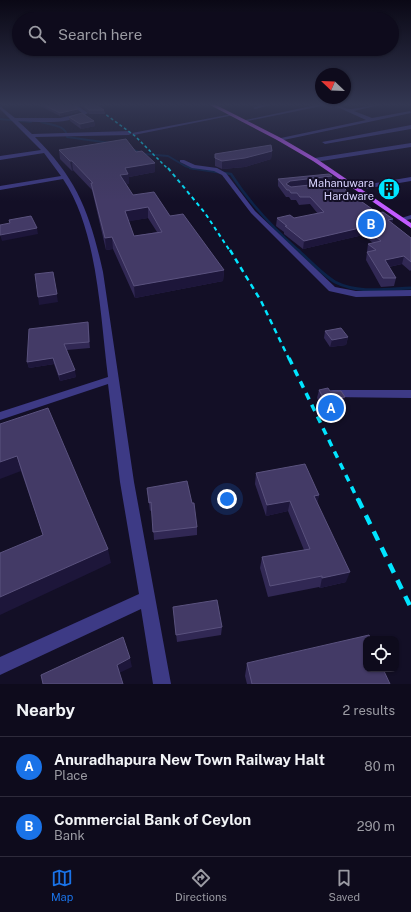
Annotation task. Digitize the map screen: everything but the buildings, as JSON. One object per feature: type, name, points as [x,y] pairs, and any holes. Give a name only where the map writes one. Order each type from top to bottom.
[{"type":"main road","points":[[275,137],[315,160],[355,186],[411,226]]},
{"type":"street","points":[[31,137],[64,177],[84,214],[92,240],[99,272],[127,482],[162,684]]},
{"type":"street","points":[[279,139],[289,137]]},
{"type":"street","points":[[325,142],[354,137]]},
{"type":"street","points":[[315,160],[411,145]]},
{"type":"street","points":[[0,158],[44,151]]},
{"type":"street","points":[[182,161],[194,167],[222,173],[253,212],[321,280],[332,289],[356,294],[411,293]]},
{"type":"street","points":[[0,188],[64,177]]},
{"type":"street","points":[[324,187],[355,186],[411,179]]},
{"type":"street","points":[[402,219],[411,217]]},
{"type":"street","points":[[0,416],[113,379]]},
{"type":"street","points":[[333,394],[411,394]]},
{"type":"street","points":[[0,666],[147,598]]},
{"type":"waterway","points":[[67,137],[110,143]]},
{"type":"waterway","points":[[131,149],[145,154],[168,156],[185,166],[193,168]]},
{"type":"waterway","points":[[193,168],[231,174],[262,215],[299,251]]},
{"type":"waterway","points":[[298,250],[325,275],[344,286],[373,290],[411,288]]},
{"type":"railway","points":[[136,137],[168,169]]},
{"type":"railway","points":[[168,168],[205,213],[230,251]]},
{"type":"railway","points":[[230,250],[261,301],[289,359]]},
{"type":"railway","points":[[289,358],[358,500]]},
{"type":"railway","points":[[358,499],[411,608]]},
{"type":"place","name":"Mahanuwara Hardware","points":[[389,189]]},
{"type":"place","name":"Commercial Bank of Ceylon","points":[[371,224]]},
{"type":"place","name":"Anuradhapura New Town Railway Halt","points":[[331,408]]}]
